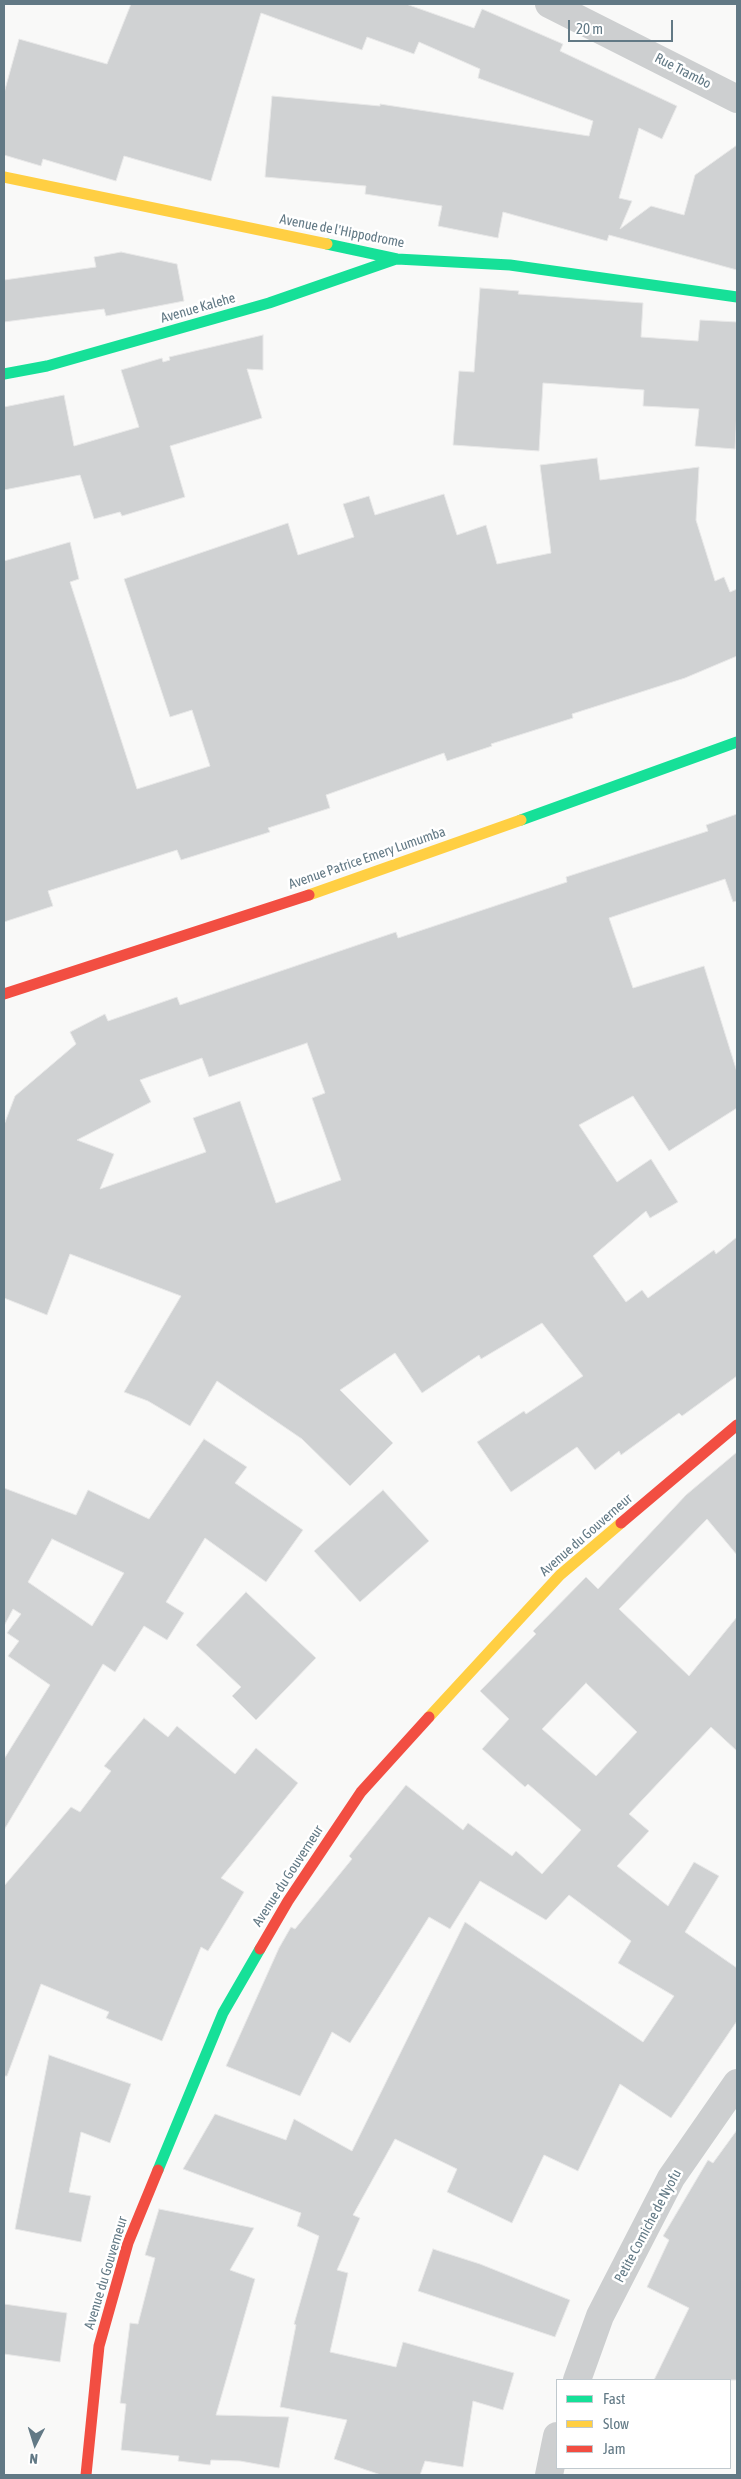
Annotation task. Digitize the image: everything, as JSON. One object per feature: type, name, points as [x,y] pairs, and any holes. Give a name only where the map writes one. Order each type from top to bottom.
[{"type":"street","name":"Rue Trambo","points":[[549,4],[737,99]]},
{"type":"street","name":"Avenue de l'Hippodrome","points":[[4,177],[397,258],[510,265],[737,297]]},
{"type":"street","name":"Avenue Kalehe","points":[[4,374],[47,366],[269,303],[397,258]]},
{"type":"street","name":"Avenue Patrice Emery Lumumba","points":[[5,996],[331,888],[737,742]]},
{"type":"street","name":"Avenue du Gouverneur","points":[[86,2475],[100,2346],[128,2243],[224,2013],[288,1901],[361,1792],[560,1575],[737,1425]]},
{"type":"street","name":"Petite Corniche de Nyofu","points":[[577,2379],[600,2316],[671,2178],[737,2083]]},
{"type":"street","points":[[549,2475],[556,2441]]},
{"type":"building","points":[[131,4],[406,4],[474,28],[482,9],[563,44],[560,51],[677,106],[662,139],[639,128],[619,198],[632,201],[620,229],[651,206],[684,215],[695,175],[737,145],[737,270],[609,235],[607,241],[503,212],[498,238],[438,226],[442,206],[365,194],[366,186],[265,177],[272,96],[380,106],[380,104],[589,136],[593,121],[478,78],[480,69],[419,42],[414,54],[367,37],[362,50],[261,13],[211,181],[124,156],[116,181],[43,159],[41,166],[4,155],[4,93],[19,39],[107,64]]},
{"type":"building","points":[[121,252],[177,264],[184,301],[106,316],[104,309],[4,322],[4,280],[96,267],[94,257]]},
{"type":"building","points":[[480,288],[519,291],[518,294],[643,303],[641,337],[698,341],[700,320],[737,322],[735,449],[695,446],[699,409],[643,406],[644,390],[543,383],[539,451],[453,445],[459,371],[474,372]]},
{"type":"building","points":[[263,335],[263,370],[247,369],[262,418],[170,446],[185,497],[122,516],[120,512],[94,519],[80,475],[4,490],[4,407],[64,395],[74,446],[139,427],[121,370],[162,358],[163,362],[170,360],[169,357]]},
{"type":"building","points":[[597,458],[600,480],[699,467],[696,520],[715,581],[724,577],[730,592],[737,589],[737,656],[685,678],[572,714],[573,718],[491,744],[492,746],[447,761],[444,753],[326,795],[330,808],[268,828],[270,832],[181,860],[177,850],[48,891],[53,906],[4,922],[4,561],[70,542],[79,579],[70,582],[137,789],[210,766],[192,710],[170,717],[124,579],[288,523],[298,555],[354,537],[343,504],[369,496],[375,515],[444,494],[457,535],[486,525],[497,564],[551,553],[540,465]]},
{"type":"building","points":[[737,814],[737,901],[733,902],[725,879],[609,918],[633,988],[704,966],[737,1072],[737,1108],[669,1151],[633,1096],[579,1125],[617,1182],[651,1159],[678,1202],[650,1218],[646,1211],[593,1256],[626,1302],[642,1290],[648,1298],[714,1250],[716,1254],[737,1237],[737,1376],[682,1416],[679,1413],[621,1455],[619,1451],[595,1470],[577,1447],[511,1492],[477,1442],[524,1411],[526,1414],[583,1376],[542,1323],[481,1359],[479,1355],[422,1393],[395,1353],[340,1390],[393,1443],[350,1486],[302,1439],[217,1381],[190,1426],[148,1401],[124,1392],[181,1296],[70,1254],[47,1315],[4,1298],[4,1125],[15,1096],[76,1044],[70,1032],[105,1014],[108,1021],[177,997],[180,1005],[396,932],[398,938],[567,882],[566,877],[708,831],[706,825]],"holes":[[[307,1043],[325,1093],[312,1098],[341,1180],[276,1203],[240,1101],[193,1118],[206,1152],[100,1189],[114,1154],[77,1140],[151,1102],[140,1080],[202,1058],[209,1077]]]},
{"type":"building","points":[[204,1439],[247,1467],[235,1483],[303,1530],[266,1582],[205,1538],[166,1602],[184,1613],[167,1640],[144,1626],[115,1672],[103,1664],[4,1830],[4,1759],[50,1685],[8,1656],[19,1641],[7,1633],[21,1614],[13,1609],[4,1626],[4,1488],[76,1515],[88,1490],[149,1519]],"holes":[[[52,1539],[124,1573],[92,1626],[28,1582]]]},
{"type":"building","points":[[737,1452],[737,1555],[707,1519],[619,1609],[689,1676],[737,1617],[737,1751],[711,1727],[629,1814],[649,1831],[617,1866],[668,1906],[694,1862],[719,1876],[685,1932],[737,1968],[737,2021],[671,2118],[620,2084],[578,2171],[544,2155],[512,2223],[447,2192],[457,2169],[395,2139],[353,2215],[360,2218],[337,2270],[348,2273],[330,2352],[396,2367],[403,2342],[514,2373],[503,2410],[473,2401],[463,2467],[425,2461],[420,2475],[381,2475],[334,2459],[347,2420],[280,2407],[296,2325],[294,2324],[319,2236],[297,2226],[301,2213],[183,2169],[215,2114],[286,2140],[294,2119],[352,2151],[465,1922],[643,2042],[674,1996],[618,1963],[631,1941],[569,1895],[546,1920],[480,1881],[450,1929],[429,1917],[350,2043],[332,2032],[300,2096],[226,2066],[279,1948],[291,1927],[295,1929],[352,1859],[349,1856],[406,1785],[463,1830],[468,1823],[512,1856],[516,1851],[542,1874],[581,1830],[528,1784],[525,1787],[482,1749],[509,1719],[480,1691],[536,1634],[533,1631],[586,1577],[598,1589],[686,1495]],"holes":[[[586,1683],[637,1732],[596,1776],[542,1729]]]},
{"type":"building","points":[[383,1490],[429,1541],[360,1602],[314,1551]]},
{"type":"building","points":[[246,1592],[316,1658],[256,1720],[232,1696],[241,1687],[196,1645]]},
{"type":"building","points":[[144,1718],[168,1737],[177,1726],[235,1774],[256,1748],[298,1783],[221,1878],[244,1892],[208,1951],[201,1947],[162,2041],[106,2018],[109,2012],[41,1984],[7,2076],[4,2076],[4,1886],[71,1807],[80,1812],[111,1771],[104,1766]]},
{"type":"building","points":[[49,2055],[131,2084],[110,2143],[81,2132],[69,2192],[91,2196],[81,2242],[15,2229]]},
{"type":"building","points":[[737,2130],[737,2380],[654,2379],[689,2308],[647,2287],[669,2240],[663,2236],[708,2160],[713,2163]]},
{"type":"building","points":[[159,2209],[254,2228],[230,2270],[255,2279],[216,2415],[289,2417],[279,2468],[240,2461],[211,2460],[210,2465],[178,2461],[179,2456],[121,2450],[126,2404],[120,2403],[130,2323],[138,2324],[155,2258],[145,2255]]},
{"type":"building","points":[[433,2249],[480,2264],[570,2300],[555,2337],[418,2291]]},
{"type":"building","points":[[4,2304],[67,2313],[60,2362],[4,2354]]},
{"type":"traffic: fast","points":[[327,244],[397,259],[510,265],[737,297]]},
{"type":"traffic: fast","points":[[4,374],[47,366],[269,303],[396,259]]},
{"type":"traffic: fast","points":[[521,820],[737,742]]},
{"type":"traffic: fast","points":[[158,2170],[223,2013],[260,1949]]},
{"type":"traffic: slow","points":[[4,177],[327,244]]},
{"type":"traffic: slow","points":[[309,895],[521,820]]},
{"type":"traffic: slow","points":[[429,1717],[560,1575],[621,1523]]},
{"type":"traffic: jam","points":[[4,994],[309,895]]},
{"type":"traffic: jam","points":[[621,1523],[737,1425]]},
{"type":"traffic: jam","points":[[260,1949],[288,1901],[361,1792],[429,1717]]},
{"type":"traffic: jam","points":[[86,2475],[99,2346],[128,2243],[158,2170]]}]
